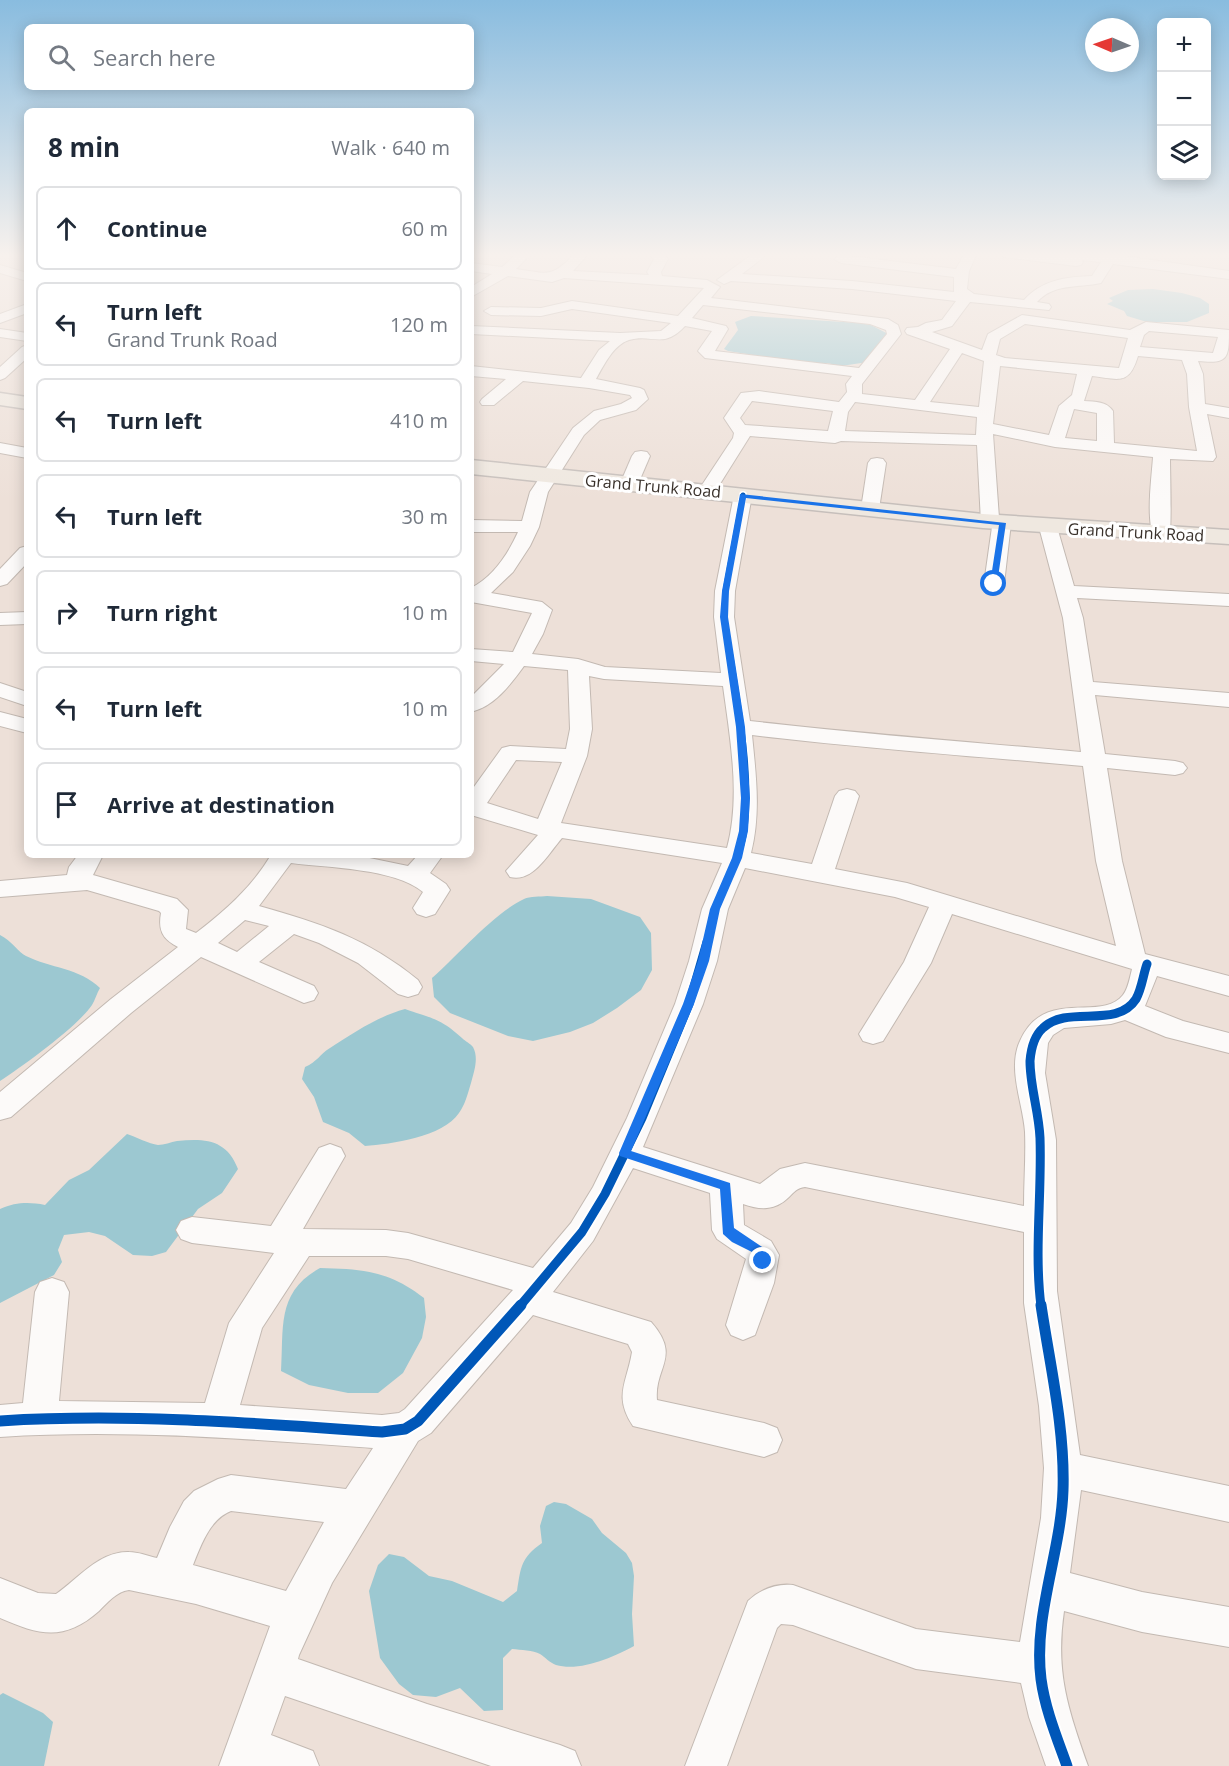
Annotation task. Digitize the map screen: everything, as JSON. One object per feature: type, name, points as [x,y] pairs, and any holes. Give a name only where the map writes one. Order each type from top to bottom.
[{"type":"main road","points":[[0,399],[24,403]]},
{"type":"main road","name":"Grand Trunk Road","points":[[474,467],[549,477],[707,491],[1048,527],[1229,537]]},
{"type":"street","points":[[601,335],[626,335]]},
{"type":"street","points":[[716,335],[706,351],[710,355],[863,374]]},
{"type":"street","points":[[835,438],[838,416],[854,384],[893,335]]},
{"type":"street","points":[[930,335],[990,358],[1124,373],[1136,335]]},
{"type":"street","points":[[991,335],[995,336],[992,339],[990,358],[992,372],[985,426],[996,522],[994,584]]},
{"type":"street","points":[[1133,351],[1219,357],[1227,335]]},
{"type":"street","points":[[589,382],[588,377],[607,350],[620,337]]},
{"type":"street","points":[[930,438],[924,406],[959,347]]},
{"type":"street","points":[[571,348],[607,350]]},
{"type":"street","points":[[0,375],[24,354]]},
{"type":"street","points":[[874,400],[898,409],[924,406],[985,426],[1055,442],[1212,459],[1208,454],[1197,407],[1195,374],[1188,356]]},
{"type":"street","points":[[1055,442],[1067,406],[1079,398],[1086,370]]},
{"type":"street","points":[[474,371],[589,382],[634,391],[638,393],[640,399],[633,406],[594,417],[576,436],[536,499],[530,527],[514,557],[493,582],[483,591],[474,595]]},
{"type":"street","points":[[488,402],[518,377]]},
{"type":"street","points":[[707,491],[741,438],[740,430],[732,418],[748,388],[849,397],[877,393],[860,424],[835,438],[740,430]]},
{"type":"street","points":[[1071,404],[1100,407],[1105,411],[1106,448]]},
{"type":"street","points":[[1197,407],[1229,413]]},
{"type":"street","points":[[860,424],[930,438],[985,426]]},
{"type":"street","points":[[0,448],[24,452]]},
{"type":"street","points":[[1162,454],[1160,508],[1162,534]]},
{"type":"street","points":[[629,484],[641,456]]},
{"type":"street","points":[[870,509],[877,463]]},
{"type":"street","points":[[298,1766],[243,1757],[273,1671],[308,1588],[356,1508],[380,1474],[405,1429],[418,1420],[533,1291],[582,1232],[605,1194],[625,1153],[704,961],[715,909],[737,858],[744,831],[746,798],[740,727],[724,617],[743,495]]},
{"type":"street","points":[[474,526],[530,527]]},
{"type":"street","points":[[1048,527],[1073,618],[1109,861],[1140,962],[1135,1001],[1126,1009],[1113,1013],[1064,1017],[1053,1021],[1033,1042],[1030,1057],[1040,1128],[1041,1301],[1056,1392],[1063,1469],[1063,1499],[1040,1665],[1049,1715],[1067,1766]]},
{"type":"street","points":[[0,579],[24,555]]},
{"type":"street","points":[[1066,591],[1229,600]]},
{"type":"street","points":[[474,596],[535,606],[542,610],[533,637],[520,660],[484,699],[474,704]]},
{"type":"street","points":[[0,619],[24,618]]},
{"type":"street","points":[[474,655],[578,665],[604,673],[734,680]]},
{"type":"street","points":[[519,871],[551,829],[576,756],[582,717],[578,665]]},
{"type":"street","points":[[1084,688],[1229,700]]},
{"type":"street","points":[[0,690],[24,698]]},
{"type":"street","points":[[0,719],[24,725]]},
{"type":"street","points":[[740,727],[1175,768]]},
{"type":"street","points":[[474,803],[510,753],[576,756]]},
{"type":"street","points":[[821,874],[847,795]]},
{"type":"street","points":[[474,808],[551,829],[737,858],[898,888],[1140,962],[1229,986]]},
{"type":"street","points":[[90,858],[79,874],[80,879],[168,905],[175,910],[173,931],[176,935],[304,993]]},
{"type":"street","points":[[0,1109],[163,972],[200,945],[271,876],[283,858]]},
{"type":"street","points":[[314,858],[373,864],[413,877],[437,890],[426,908]]},
{"type":"street","points":[[413,877],[429,858]]},
{"type":"street","points":[[0,890],[86,882]]},
{"type":"street","points":[[873,1034],[913,972],[944,902]]},
{"type":"street","points":[[238,909],[323,934],[352,946],[408,987]]},
{"type":"street","points":[[240,963],[289,924]]},
{"type":"street","points":[[1126,1009],[1176,1030],[1229,1043]]},
{"type":"street","points":[[625,1153],[760,1197],[772,1195],[789,1177],[795,1174],[1041,1222]]},
{"type":"street","points":[[218,1420],[246,1323],[290,1241],[330,1156]]},
{"type":"street","points":[[726,1187],[728,1230],[763,1255],[757,1283],[743,1325]]},
{"type":"street","points":[[192,1230],[290,1241],[386,1243],[408,1246],[533,1291],[639,1333],[646,1339],[650,1349],[638,1401],[640,1409],[646,1414],[764,1440]]},
{"type":"street","points":[[39,1419],[51,1292]]},
{"type":"street","points":[[0,1421],[188,1418],[382,1432],[405,1429]]},
{"type":"street","points":[[1063,1469],[1229,1504]]},
{"type":"street","points":[[168,1579],[192,1523],[202,1509],[222,1494],[231,1493],[356,1508]]},
{"type":"street","points":[[0,1598],[43,1614],[56,1614],[68,1611],[99,1583],[119,1571],[196,1585],[296,1614]]},
{"type":"street","points":[[1049,1587],[1142,1612],[1229,1627]]},
{"type":"street","points":[[706,1766],[762,1615],[770,1606],[781,1603],[793,1605],[867,1634],[916,1648],[1040,1665]]},
{"type":"street","points":[[273,1671],[427,1725],[560,1766]]},
{"type":"water","points":[[734,335],[890,335],[868,362],[841,366],[827,363],[820,366],[724,349]]},
{"type":"water","points":[[547,896],[591,899],[640,917],[651,933],[652,970],[641,990],[593,1023],[570,1032],[533,1041],[508,1036],[450,1013],[434,997],[432,978],[500,914],[526,898]]},
{"type":"water","points":[[0,935],[26,956],[74,972],[100,988],[92,1005],[75,1024],[0,1081]]},
{"type":"water","points":[[405,1009],[442,1023],[472,1046],[475,1051],[475,1070],[461,1110],[441,1128],[416,1138],[365,1146],[349,1133],[323,1122],[314,1097],[302,1079],[305,1067],[357,1031],[376,1020]]},
{"type":"water","points":[[127,1134],[158,1145],[187,1140],[214,1143],[228,1152],[238,1169],[222,1193],[198,1209],[166,1252],[152,1256],[133,1255],[105,1236],[89,1232],[64,1235],[58,1250],[62,1262],[54,1275],[0,1303],[0,1209],[22,1203],[45,1205],[69,1180],[89,1170]]},
{"type":"water","points":[[320,1268],[375,1273],[399,1282],[424,1298],[426,1317],[422,1338],[403,1373],[378,1393],[348,1393],[309,1385],[281,1371],[283,1326],[289,1300],[296,1288]]},
{"type":"water","points":[[554,1502],[566,1504],[592,1519],[602,1533],[626,1553],[632,1563],[634,1646],[607,1659],[576,1667],[556,1665],[537,1653],[512,1649],[503,1658],[503,1710],[484,1711],[460,1688],[436,1697],[413,1695],[399,1684],[380,1658],[369,1591],[378,1565],[389,1554],[404,1557],[429,1576],[452,1581],[503,1602],[517,1591],[523,1563],[530,1553],[542,1543],[540,1526],[546,1506]]},
{"type":"water","points":[[3,1693],[43,1713],[53,1722],[44,1766],[0,1766],[0,1695]]},
{"type":"cycle path","points":[[0,1421],[143,1417],[382,1432],[405,1429],[418,1421],[540,1284],[582,1232],[605,1194],[642,1118],[689,1004],[703,961],[715,909],[737,858],[744,831],[746,798],[740,727],[724,617],[725,591],[743,495]]},
{"type":"cycle path","points":[[1067,1766],[1046,1704],[1040,1666],[1040,1641],[1060,1518],[1063,1468],[1040,1291],[1040,1131],[1031,1073],[1031,1051],[1034,1041],[1043,1028],[1055,1020],[1111,1014],[1123,1010],[1136,998],[1147,964]]},
{"type":"route","points":[[763,1261],[763,1255],[759,1250],[736,1238],[728,1230],[726,1187],[625,1153],[642,1118],[704,961],[715,909],[737,858],[744,831],[746,798],[740,727],[724,617],[725,591],[743,495],[1002,523],[994,584]]}]
